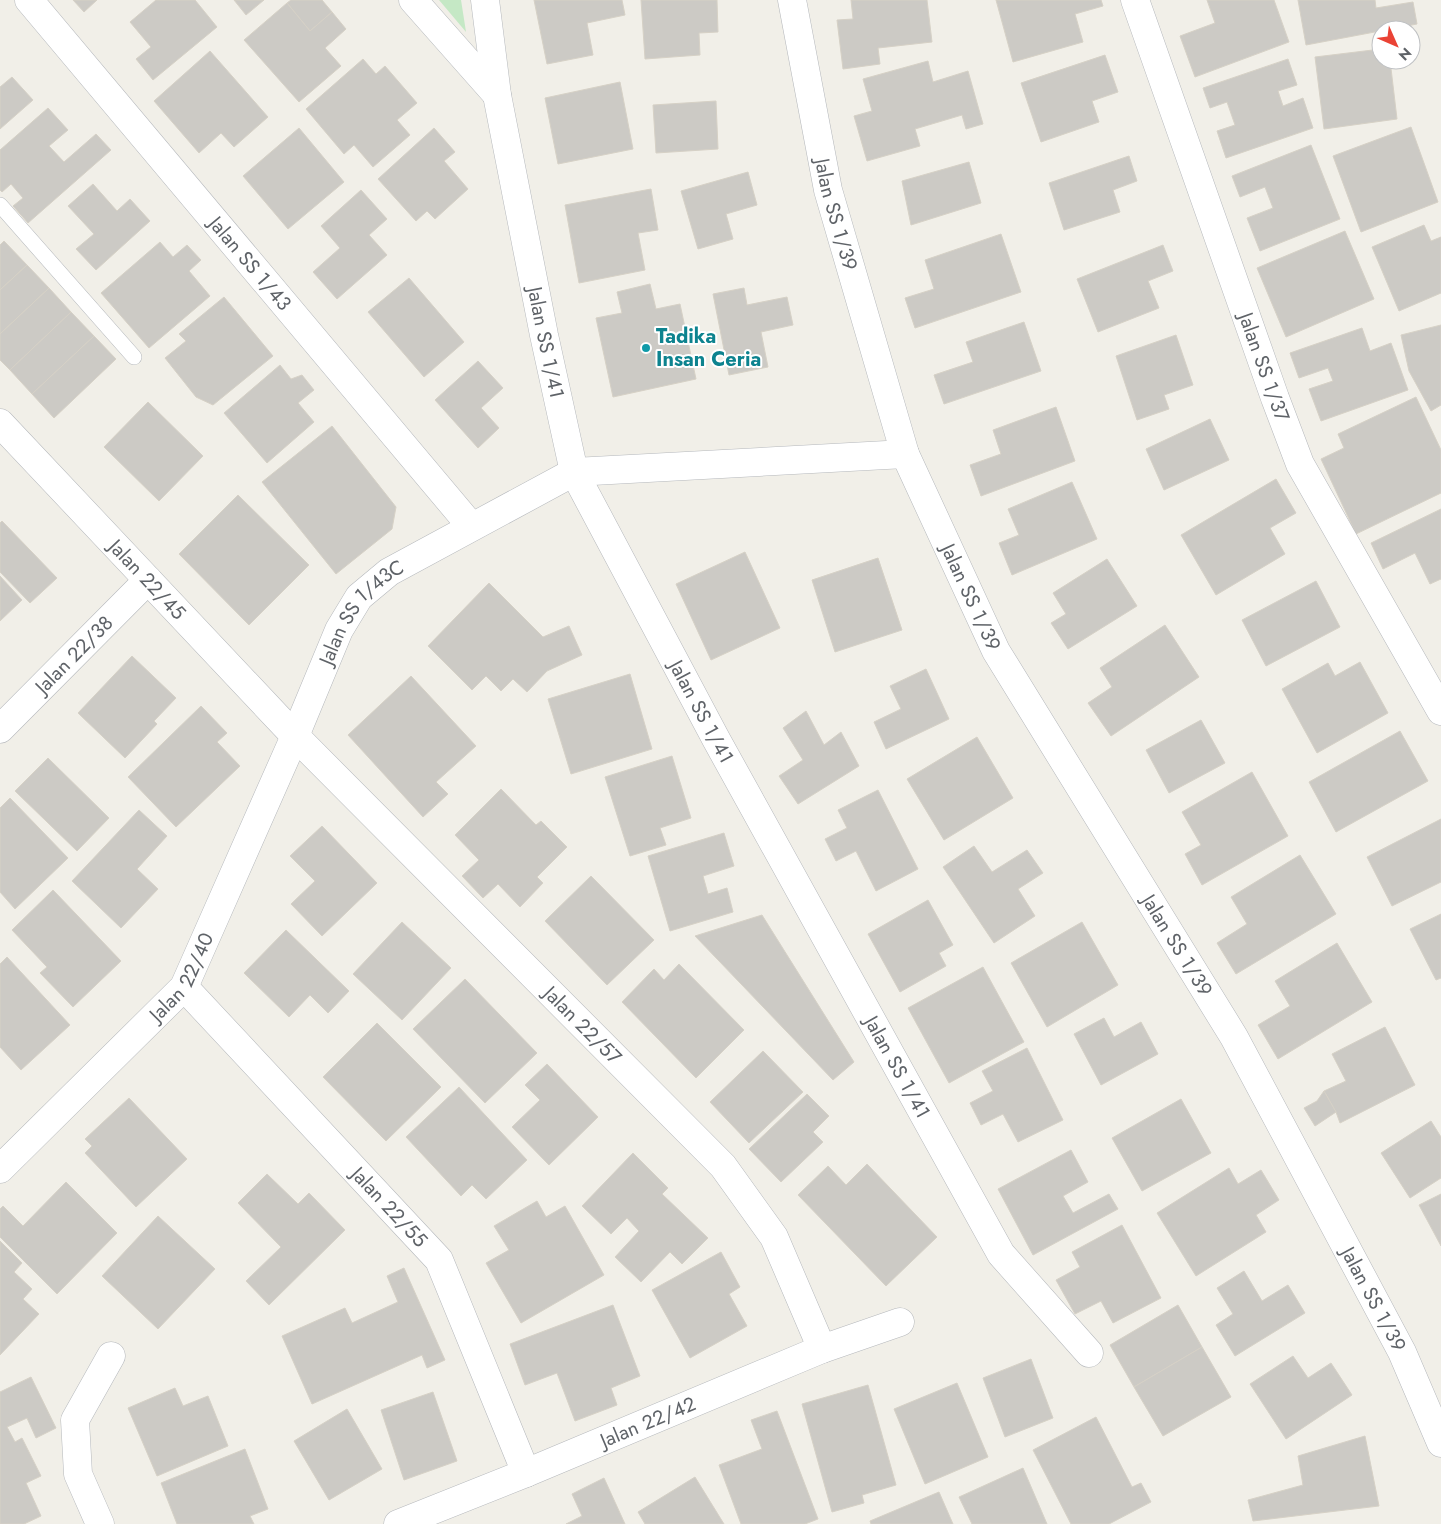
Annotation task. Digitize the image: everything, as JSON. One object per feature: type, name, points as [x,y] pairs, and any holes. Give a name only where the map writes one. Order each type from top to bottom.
[{"type":"street","name":"Jalan SS 1/43","points":[[29,0],[470,526]]},
{"type":"street","points":[[413,0],[498,95]]},
{"type":"street","name":"Jalan SS 1/41","points":[[485,0],[498,95],[544,335],[574,472],[720,748],[1002,1254],[1089,1353]]},
{"type":"street","name":"Jalan SS 1/39","points":[[792,0],[828,190],[905,454],[996,651],[1234,1036],[1402,1352],[1441,1444]]},
{"type":"street","name":"Jalan SS 1/37","points":[[1135,0],[1300,464],[1441,711]]},
{"type":"street","name":"Jalan 22/45","points":[[0,423],[295,736]]},
{"type":"street","points":[[470,526],[574,472],[905,454]]},
{"type":"street","name":"Jalan SS 1/43C","points":[[295,736],[339,630],[359,597],[389,572],[470,526]]},
{"type":"street","name":"Jalan 22/38","points":[[0,729],[148,580]]},
{"type":"street","name":"Jalan 22/40","points":[[0,1169],[184,987],[295,736]]},
{"type":"street","name":"Jalan 22/57","points":[[295,736],[722,1166],[774,1237],[822,1349]]},
{"type":"street","name":"Jalan 22/55","points":[[184,987],[439,1260],[526,1473]]},
{"type":"street","name":"Jalan 22/42","points":[[398,1524],[526,1473],[822,1349],[900,1322]]},
{"type":"street","points":[[100,1524],[78,1474],[75,1420],[111,1356]]},
{"type":"lane","points":[[0,205],[134,356]]},
{"type":"green space","points":[[439,0],[461,0],[466,32]]},
{"type":"building","points":[[73,0],[97,0],[84,12]]},
{"type":"building","points":[[156,0],[195,0],[217,27],[153,80],[136,59],[151,47],[130,22]]},
{"type":"building","points":[[234,0],[264,0],[246,15]]},
{"type":"building","points":[[291,0],[322,0],[332,12],[310,31],[287,3]]},
{"type":"building","points":[[534,0],[622,0],[625,15],[587,23],[593,55],[547,64]]},
{"type":"building","points":[[641,0],[717,0],[718,32],[699,33],[700,55],[645,59]]},
{"type":"building","points":[[851,0],[927,0],[932,42],[878,48],[880,64],[843,69],[837,20],[853,19]]},
{"type":"building","points":[[996,0],[1101,0],[1103,6],[1075,14],[1083,42],[1013,62]]},
{"type":"building","points":[[1207,0],[1274,0],[1289,42],[1195,77],[1180,36],[1215,23]]},
{"type":"building","points":[[1298,0],[1375,0],[1376,8],[1413,2],[1416,20],[1371,20],[1371,33],[1306,45]]},
{"type":"building","points":[[287,3],[310,31],[332,12],[346,29],[325,48],[341,66],[299,102],[244,40]]},
{"type":"building","points":[[1371,50],[1371,70],[1391,70],[1397,119],[1324,129],[1315,57]]},
{"type":"building","points":[[210,51],[268,117],[234,147],[221,133],[199,153],[154,101]]},
{"type":"building","points":[[1105,55],[1118,92],[1092,101],[1099,122],[1041,142],[1021,83]]},
{"type":"building","points":[[363,59],[376,74],[385,66],[417,103],[397,120],[410,135],[373,167],[354,145],[344,154],[306,109]]},
{"type":"building","points":[[1288,59],[1297,85],[1278,91],[1283,106],[1303,98],[1313,128],[1226,158],[1217,131],[1235,125],[1227,102],[1210,108],[1203,88]]},
{"type":"building","points":[[928,61],[933,82],[968,71],[983,124],[966,129],[962,115],[915,129],[920,146],[867,161],[854,116],[872,111],[863,79]]},
{"type":"building","points":[[12,77],[33,100],[0,129],[0,87]]},
{"type":"building","points":[[620,82],[633,149],[558,164],[545,98]]},
{"type":"building","points":[[716,101],[718,149],[656,153],[653,105]]},
{"type":"building","points":[[48,108],[68,130],[49,146],[64,162],[96,134],[111,150],[28,223],[13,206],[23,198],[11,184],[2,192],[0,190],[0,150]]},
{"type":"building","points":[[1411,127],[1438,202],[1361,232],[1333,156]]},
{"type":"building","points":[[299,128],[344,182],[288,229],[243,176]]},
{"type":"building","points":[[434,128],[455,152],[444,161],[468,189],[435,219],[427,211],[416,221],[378,179]]},
{"type":"building","points":[[1311,145],[1340,219],[1260,251],[1247,218],[1273,208],[1265,187],[1240,197],[1232,176]]},
{"type":"building","points":[[1129,156],[1137,181],[1113,190],[1120,212],[1064,230],[1049,183]]},
{"type":"building","points":[[969,162],[981,203],[911,225],[902,181]]},
{"type":"building","points":[[748,172],[757,205],[726,214],[733,239],[698,249],[681,191]]},
{"type":"building","points":[[93,184],[117,211],[130,199],[150,221],[96,270],[76,249],[94,234],[68,206]]},
{"type":"building","points":[[651,189],[658,230],[638,233],[645,270],[579,283],[565,205]]},
{"type":"building","points":[[361,190],[387,219],[369,235],[387,255],[337,299],[313,272],[340,248],[321,226]]},
{"type":"building","points":[[1424,225],[1431,241],[1441,237],[1441,293],[1399,311],[1372,247]]},
{"type":"building","points":[[1345,231],[1374,299],[1286,337],[1257,268]]},
{"type":"building","points":[[1001,234],[1021,292],[915,328],[905,298],[934,289],[925,260]]},
{"type":"building","points":[[4,241],[27,265],[0,290],[0,245]]},
{"type":"building","points":[[160,242],[173,257],[187,245],[201,260],[189,271],[210,296],[149,348],[101,293]]},
{"type":"building","points":[[1163,245],[1173,271],[1148,281],[1159,308],[1098,332],[1077,279]]},
{"type":"building","points":[[27,265],[49,288],[0,334],[0,290]]},
{"type":"building","points":[[409,278],[464,342],[424,377],[368,312]]},
{"type":"building","name":"Tadika Insan Ceria","points":[[650,284],[656,309],[680,304],[696,379],[613,397],[596,318],[622,313],[617,292]]},
{"type":"building","points":[[49,288],[71,312],[10,370],[0,360],[0,334]]},
{"type":"building","points":[[744,288],[747,305],[787,297],[793,325],[761,332],[768,367],[729,375],[713,294]]},
{"type":"building","points":[[224,297],[273,356],[213,405],[196,397],[165,358],[186,341],[179,334]]},
{"type":"building","points":[[71,312],[94,336],[32,394],[10,370]]},
{"type":"building","points":[[1024,322],[1041,371],[944,404],[934,375],[973,362],[966,342]]},
{"type":"building","points":[[1441,325],[1441,405],[1431,411],[1409,371],[1401,335]]},
{"type":"building","points":[[1362,328],[1370,351],[1391,343],[1408,390],[1321,421],[1309,389],[1333,381],[1328,368],[1299,378],[1290,353]]},
{"type":"building","points":[[1176,335],[1193,385],[1164,395],[1169,409],[1137,420],[1116,356]]},
{"type":"building","points":[[94,336],[116,359],[54,418],[32,394]]},
{"type":"building","points":[[478,361],[503,388],[481,408],[499,428],[478,448],[435,400]]},
{"type":"building","points":[[280,365],[291,379],[302,375],[314,390],[298,403],[314,422],[267,463],[224,413]]},
{"type":"building","points":[[1416,397],[1441,450],[1441,493],[1356,534],[1321,459],[1344,448],[1338,434]]},
{"type":"building","points":[[148,402],[203,456],[159,501],[104,447]]},
{"type":"building","points":[[1056,407],[1075,461],[981,496],[970,465],[1001,454],[993,430]]},
{"type":"building","points":[[1210,419],[1229,460],[1164,490],[1146,449]]},
{"type":"building","points":[[332,426],[396,507],[392,529],[336,574],[262,482]]},
{"type":"building","points":[[1276,479],[1296,513],[1270,528],[1285,554],[1216,595],[1181,535]]},
{"type":"building","points":[[1072,482],[1097,539],[1012,575],[999,543],[1019,535],[1008,509]]},
{"type":"building","points":[[238,495],[309,565],[249,625],[179,554]]},
{"type":"building","points":[[1441,509],[1441,579],[1430,584],[1415,553],[1383,569],[1371,543]]},
{"type":"building","points":[[2,521],[57,578],[30,603],[0,572],[0,523]]},
{"type":"building","points":[[745,552],[780,628],[711,660],[676,584]]},
{"type":"building","points":[[878,558],[902,630],[835,652],[812,580]]},
{"type":"building","points":[[1107,559],[1137,606],[1068,649],[1051,623],[1066,614],[1053,593]]},
{"type":"building","points":[[0,576],[22,600],[0,621]]},
{"type":"building","points":[[1316,581],[1340,627],[1266,666],[1242,620]]},
{"type":"building","points":[[489,583],[543,637],[569,626],[582,655],[547,671],[527,692],[513,679],[501,691],[486,676],[472,690],[428,646]]},
{"type":"building","points":[[1165,625],[1199,677],[1111,736],[1088,703],[1112,687],[1100,668]]},
{"type":"building","points":[[132,656],[176,698],[154,721],[157,724],[125,758],[78,713]]},
{"type":"building","points":[[1360,662],[1388,713],[1317,753],[1282,689],[1328,663],[1335,676]]},
{"type":"building","points":[[926,669],[949,719],[886,749],[874,722],[901,709],[890,686]]},
{"type":"building","points":[[630,674],[652,749],[571,774],[548,699]]},
{"type":"building","points":[[411,676],[476,746],[436,782],[448,794],[423,817],[348,735]]},
{"type":"building","points":[[201,706],[227,733],[217,742],[240,766],[176,827],[128,777]]},
{"type":"building","points":[[806,711],[824,745],[841,732],[859,766],[798,804],[779,776],[803,760],[783,728]]},
{"type":"building","points":[[1201,720],[1225,763],[1169,793],[1146,750]]},
{"type":"building","points":[[1400,731],[1428,781],[1336,832],[1309,782]]},
{"type":"building","points":[[977,737],[1013,798],[944,840],[907,779]]},
{"type":"building","points":[[672,756],[691,818],[660,828],[666,845],[630,856],[605,777]]},
{"type":"building","points":[[48,758],[109,818],[77,851],[15,791]]},
{"type":"building","points":[[1252,772],[1288,836],[1202,885],[1185,854],[1201,845],[1182,812]]},
{"type":"building","points":[[501,789],[536,825],[541,821],[567,847],[537,877],[543,883],[520,907],[498,884],[483,898],[462,876],[479,860],[455,835]]},
{"type":"building","points":[[878,790],[918,869],[876,891],[856,851],[836,861],[825,839],[847,828],[838,810]]},
{"type":"building","points":[[10,798],[68,858],[15,909],[0,892],[0,808]]},
{"type":"building","points":[[139,810],[167,836],[137,869],[158,889],[121,928],[72,881]]},
{"type":"building","points":[[1441,819],[1441,882],[1392,906],[1367,857]]},
{"type":"building","points":[[322,826],[377,883],[322,936],[291,904],[315,881],[290,856]]},
{"type":"building","points":[[724,833],[734,866],[703,876],[708,894],[727,888],[733,912],[670,931],[648,856]]},
{"type":"building","points":[[974,846],[992,872],[1027,850],[1043,873],[1018,889],[1035,916],[994,943],[943,867]]},
{"type":"building","points":[[1300,855],[1336,914],[1236,974],[1217,943],[1247,924],[1231,897]]},
{"type":"building","points":[[591,876],[654,940],[607,985],[545,921]]},
{"type":"building","points":[[53,890],[121,961],[73,1007],[40,973],[47,967],[12,930]]},
{"type":"building","points":[[928,900],[953,945],[939,953],[946,966],[900,992],[868,934]]},
{"type":"building","points":[[1441,914],[1441,978],[1436,980],[1410,929]]},
{"type":"building","points":[[762,915],[854,1062],[833,1080],[695,936]]},
{"type":"building","points":[[402,922],[451,968],[402,1020],[353,974]]},
{"type":"building","points":[[1082,922],[1118,985],[1047,1027],[1011,963]]},
{"type":"building","points":[[286,930],[349,991],[328,1013],[310,995],[289,1017],[244,973]]},
{"type":"building","points":[[1337,943],[1372,1002],[1278,1059],[1258,1025],[1290,1006],[1275,981]]},
{"type":"building","points":[[7,957],[70,1025],[21,1070],[0,1047],[0,964]]},
{"type":"building","points":[[679,964],[744,1030],[696,1078],[622,1002],[654,969],[664,980]]},
{"type":"building","points":[[983,967],[1024,1042],[949,1083],[908,1008]]},
{"type":"building","points":[[465,979],[537,1053],[485,1103],[413,1029]]},
{"type":"building","points":[[1104,1018],[1114,1037],[1141,1022],[1158,1054],[1101,1085],[1074,1034]]},
{"type":"building","points":[[377,1023],[441,1087],[386,1141],[323,1077]]},
{"type":"building","points":[[1385,1027],[1415,1085],[1340,1123],[1324,1091],[1346,1081],[1332,1054]]},
{"type":"building","points":[[1027,1048],[1063,1120],[1018,1142],[1003,1114],[981,1125],[970,1103],[993,1091],[982,1071]]},
{"type":"building","points":[[763,1051],[803,1092],[749,1143],[710,1102]]},
{"type":"building","points":[[547,1064],[598,1117],[549,1165],[512,1127],[540,1100],[525,1085]]},
{"type":"building","points":[[459,1087],[527,1160],[486,1199],[472,1185],[461,1196],[406,1137]]},
{"type":"building","points":[[1324,1091],[1336,1112],[1315,1126],[1304,1108],[1317,1101]]},
{"type":"building","points":[[807,1094],[829,1116],[813,1132],[823,1142],[781,1182],[749,1149]]},
{"type":"building","points":[[129,1098],[187,1159],[136,1207],[85,1153],[92,1146],[85,1139]]},
{"type":"building","points":[[1181,1099],[1211,1153],[1142,1191],[1112,1138]]},
{"type":"building","points":[[1431,1121],[1441,1137],[1441,1178],[1410,1198],[1381,1153]]},
{"type":"building","points":[[1071,1150],[1088,1182],[1063,1196],[1073,1213],[1109,1194],[1118,1209],[1033,1255],[998,1189]]},
{"type":"building","points":[[633,1153],[668,1188],[662,1194],[708,1238],[682,1264],[670,1252],[641,1282],[615,1257],[639,1231],[627,1218],[611,1234],[582,1206]]},
{"type":"building","points":[[867,1164],[937,1237],[886,1286],[798,1195],[828,1166],[846,1185]]},
{"type":"building","points":[[1229,1168],[1238,1184],[1261,1170],[1279,1200],[1256,1215],[1266,1232],[1196,1276],[1157,1213]]},
{"type":"building","points":[[267,1174],[298,1204],[309,1193],[345,1230],[269,1305],[246,1281],[281,1247],[238,1203]]},
{"type":"building","points":[[66,1182],[117,1233],[57,1294],[0,1237],[0,1209],[3,1206],[23,1226]]},
{"type":"building","points":[[1441,1194],[1441,1246],[1419,1205]]},
{"type":"building","points":[[537,1201],[546,1217],[565,1206],[604,1275],[521,1323],[486,1263],[509,1250],[494,1226]]},
{"type":"building","points":[[158,1216],[215,1269],[158,1329],[102,1276]]},
{"type":"building","points":[[1122,1225],[1161,1298],[1113,1323],[1101,1301],[1075,1314],[1056,1280],[1080,1267],[1072,1252]]},
{"type":"building","points":[[0,1241],[22,1263],[14,1272],[32,1289],[23,1299],[39,1314],[0,1355]]},
{"type":"building","points":[[721,1252],[740,1287],[729,1294],[747,1326],[690,1358],[652,1290]]},
{"type":"building","points":[[404,1268],[445,1360],[427,1368],[422,1355],[312,1404],[282,1336],[345,1308],[352,1323],[398,1302],[387,1276]]},
{"type":"building","points":[[1244,1271],[1262,1301],[1288,1285],[1305,1313],[1235,1356],[1216,1325],[1233,1314],[1217,1288]]},
{"type":"building","points":[[613,1305],[640,1376],[611,1388],[617,1405],[575,1421],[557,1373],[525,1385],[510,1344]]},
{"type":"building","points":[[1178,1305],[1202,1347],[1134,1387],[1110,1345]]},
{"type":"building","points":[[1202,1347],[1231,1397],[1163,1436],[1134,1387]]},
{"type":"building","points":[[1293,1356],[1308,1378],[1331,1363],[1352,1395],[1286,1439],[1250,1384]]},
{"type":"building","points":[[1031,1359],[1053,1418],[1005,1437],[983,1378]]},
{"type":"building","points":[[31,1377],[56,1428],[36,1438],[27,1418],[7,1427],[15,1442],[22,1438],[41,1476],[26,1483],[41,1516],[24,1524],[0,1524],[0,1392]]},
{"type":"building","points":[[957,1383],[988,1457],[925,1484],[894,1409]]},
{"type":"building","points":[[868,1385],[896,1485],[862,1495],[864,1503],[832,1512],[802,1404]]},
{"type":"building","points":[[175,1388],[183,1406],[208,1396],[228,1446],[157,1476],[128,1408]]},
{"type":"building","points":[[433,1392],[457,1461],[404,1480],[381,1410]]},
{"type":"building","points":[[347,1409],[382,1469],[329,1500],[294,1441]]},
{"type":"building","points":[[777,1411],[818,1519],[805,1524],[741,1524],[719,1465],[762,1449],[751,1420]]},
{"type":"building","points":[[1096,1417],[1132,1487],[1141,1483],[1151,1502],[1109,1524],[1071,1524],[1033,1450]]},
{"type":"building","points":[[1365,1436],[1379,1506],[1253,1521],[1248,1500],[1303,1485],[1298,1456]]},
{"type":"building","points":[[245,1449],[268,1509],[250,1516],[254,1524],[177,1524],[161,1483]]},
{"type":"building","points":[[1023,1468],[1047,1524],[972,1524],[959,1497]]},
{"type":"building","points":[[695,1477],[724,1524],[645,1524],[638,1512]]},
{"type":"building","points":[[604,1478],[625,1524],[566,1524],[582,1516],[572,1494]]},
{"type":"building","points":[[939,1492],[953,1524],[871,1524],[870,1521]]},
{"type":"place","name":"Tadika Insan Ceria","points":[[646,348]]}]
